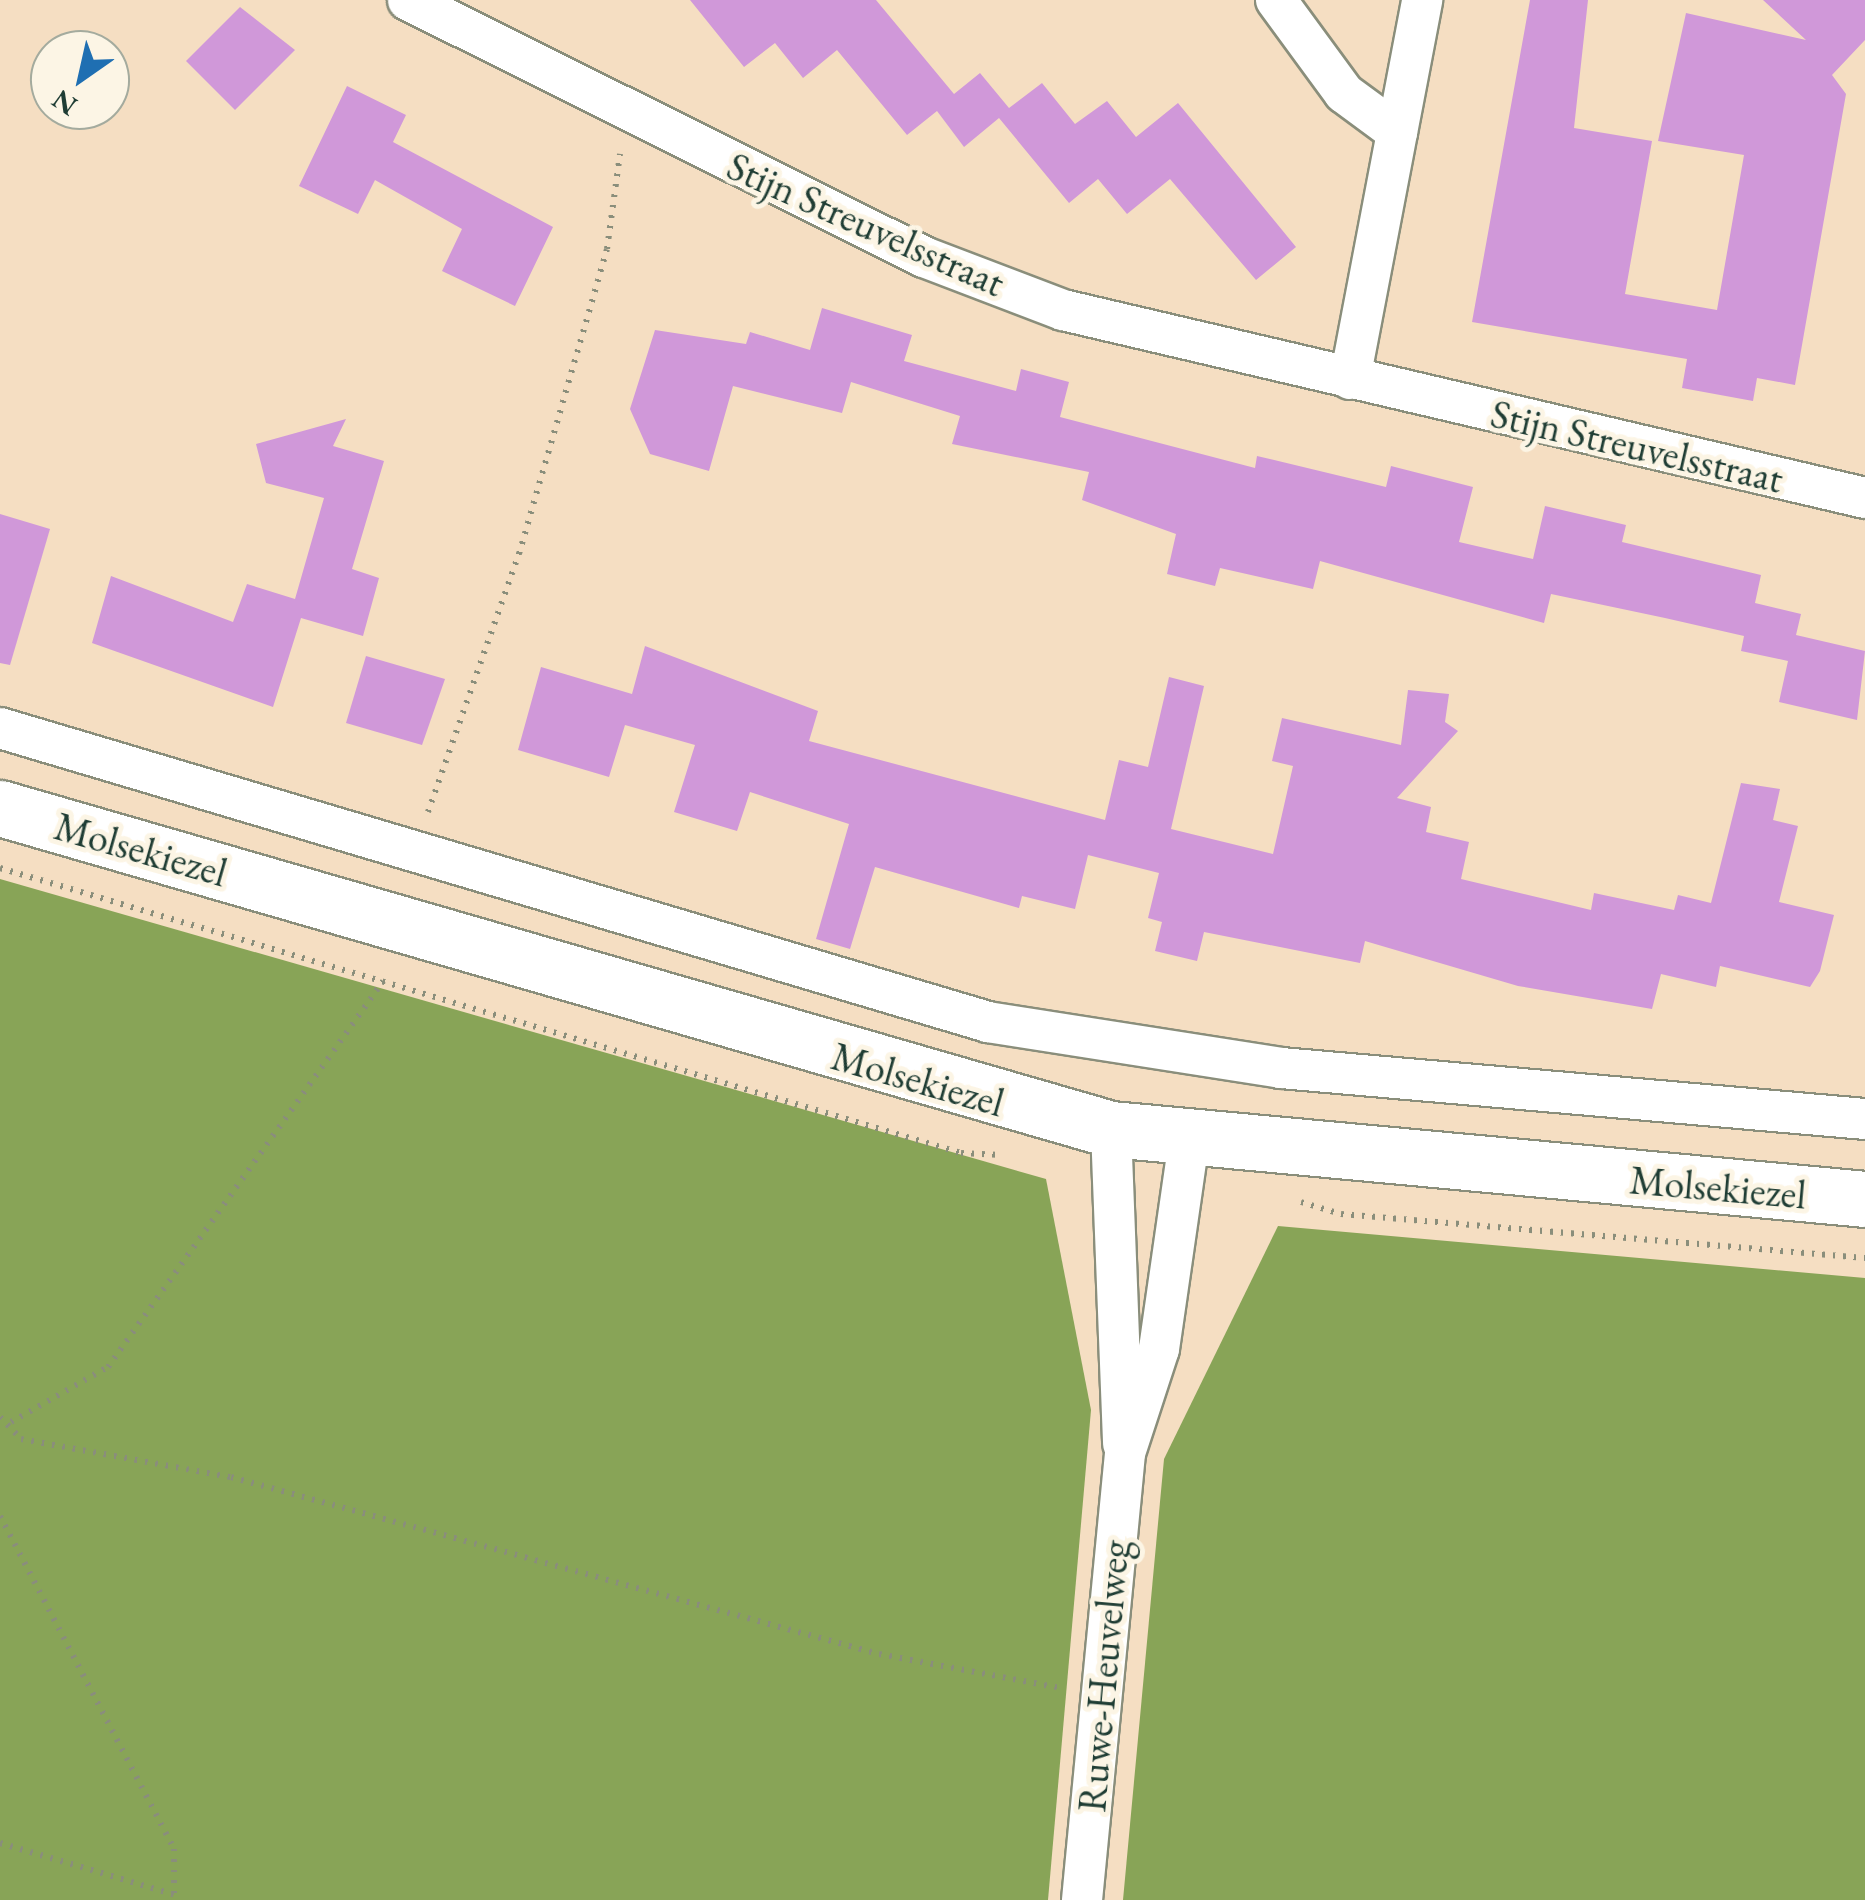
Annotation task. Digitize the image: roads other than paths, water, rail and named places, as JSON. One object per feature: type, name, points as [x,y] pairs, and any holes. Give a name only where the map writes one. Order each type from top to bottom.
[{"type":"main road","name":"Molsekiezel","points":[[0,808],[1111,1129],[1188,1140],[1865,1200]]},
{"type":"street","name":"Stijn Streuvelsstraat","points":[[408,0],[625,112],[924,257],[1063,310],[1350,379],[1864,490]]},
{"type":"street","points":[[1276,0],[1271,4],[1321,68],[1398,132]]},
{"type":"street","points":[[1350,379],[1422,0]]},
{"type":"street","name":"Molsekiezel","points":[[0,728],[988,1022],[1157,1054],[1865,1119]]},
{"type":"street","name":"Ruwe-Heuvelweg","points":[[1082,1900],[1124,1452],[1111,1129]]},
{"type":"street","name":"Ruwe-Heuvelweg","points":[[1124,1452],[1159,1349],[1188,1140]]}]
